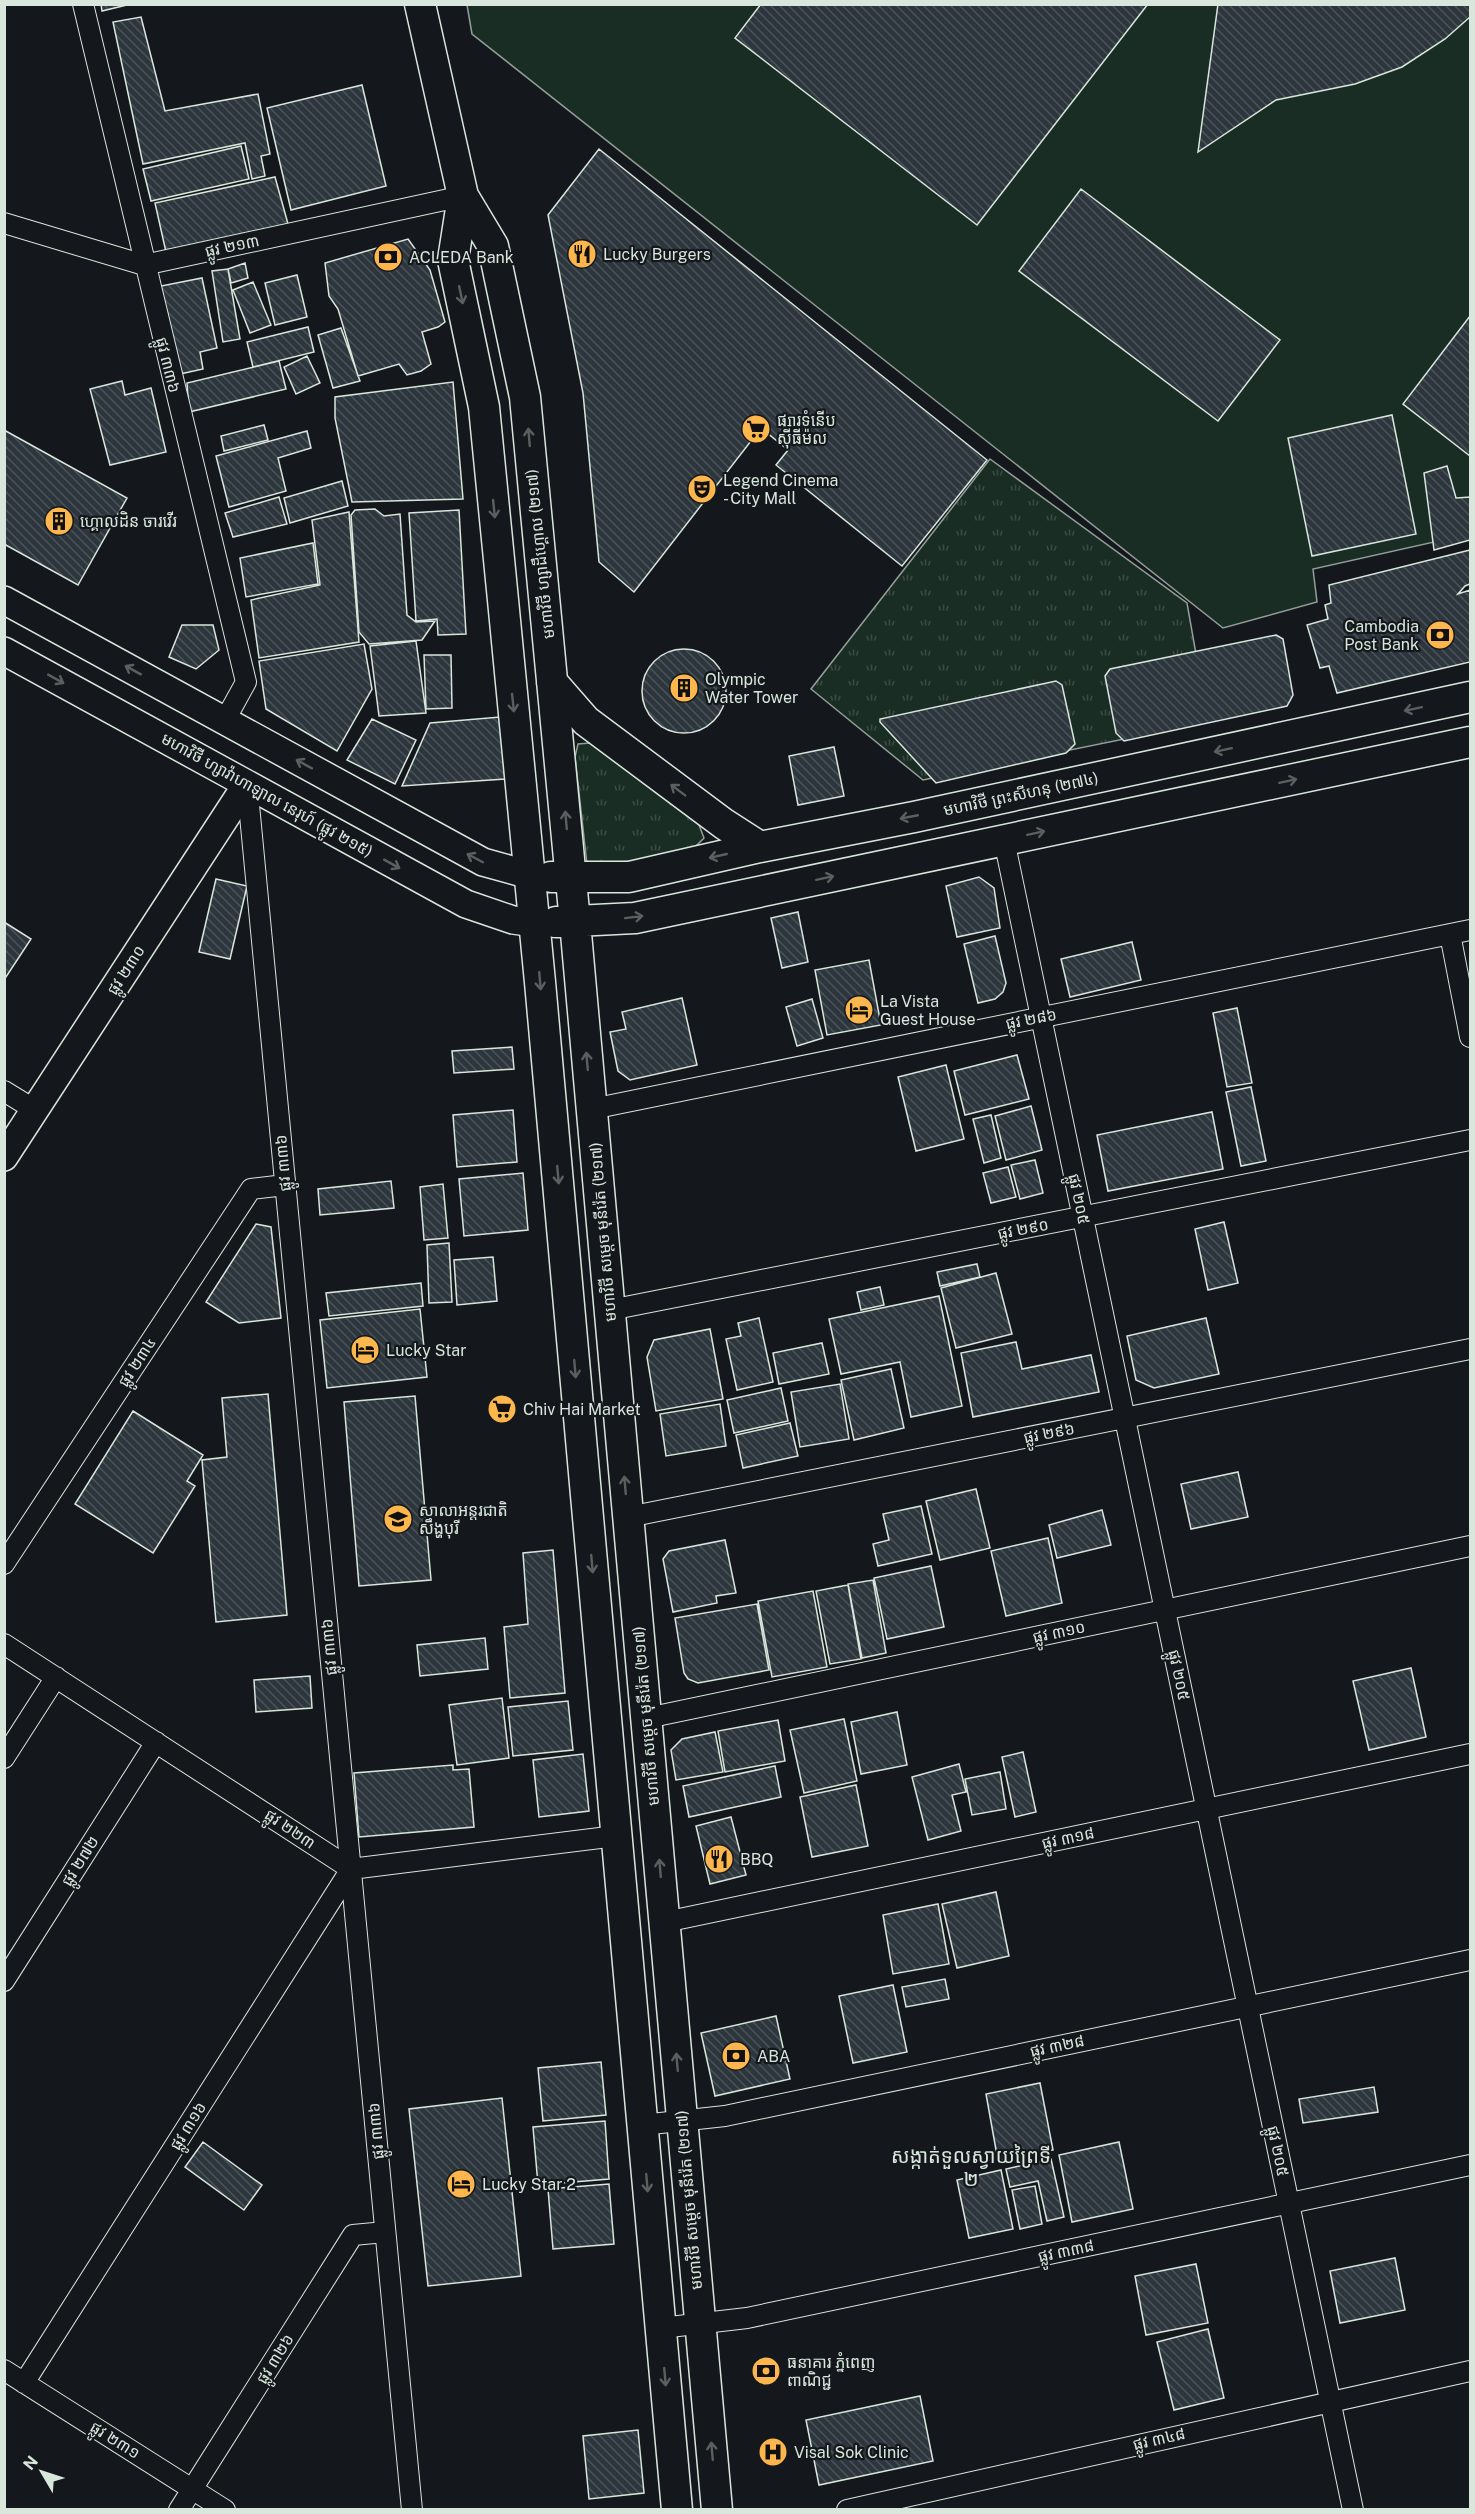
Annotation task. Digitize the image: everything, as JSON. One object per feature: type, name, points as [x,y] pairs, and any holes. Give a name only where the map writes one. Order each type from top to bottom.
[{"type":"main road","name":"មហាវិថី ហ្សាដឹហ្គោល (២១៧)","points":[[420,4],[463,196],[493,246],[525,397],[575,922]]},
{"type":"main road","name":"មហាវិថី ហ្សាដឹហ្គោល (២១៧)","points":[[463,196],[453,260],[484,407],[535,922]]},
{"type":"main road","points":[[4,600],[483,862],[512,872],[530,875]]},
{"type":"main road","name":"មហាវិថី ហ្សាវ៉ាហាឡាល នេរុហ៍ (ផ្លូវ ២១៥)","points":[[4,651],[466,904],[513,920],[535,922]]},
{"type":"main road","points":[[552,682],[585,721],[724,824],[760,847]]},
{"type":"main road","name":"មហាវិថី ព្រះសីហនុ (២៧៤)","points":[[530,875],[571,878],[629,877],[760,847],[1470,697]]},
{"type":"main road","points":[[676,2510],[535,922],[635,918],[1470,742]]},
{"type":"main road","name":"ផ្លូវ ២៣០","points":[[4,1157],[247,784]]},
{"type":"main road","name":"មហាវិថី សម្តេច មុនីរ៉េត (២១៧)","points":[[575,922],[717,2510]]},
{"type":"street","name":"ផ្លូវ ៣៣៦","points":[[83,4],[246,682],[225,720]]},
{"type":"street","name":"ផ្លូវ ២១៣","points":[[4,223],[144,265],[463,196]]},
{"type":"street","name":"ផ្លូវ ៣៣៦","points":[[247,784],[412,2510]]},
{"type":"street","name":"ផ្លូវ ២០៥","points":[[1004,840],[1353,2510]]},
{"type":"street","name":"ផ្លូវ ២៨៦","points":[[592,1109],[1470,930]]},
{"type":"street","points":[[1450,934],[1470,1037]]},
{"type":"street","points":[[4,1091],[35,1110]]},
{"type":"street","name":"ផ្លូវ ២៩០","points":[[610,1310],[1470,1140]]},
{"type":"street","name":"ផ្លូវ ២៣៤","points":[[4,1564],[251,1189],[285,1185]]},
{"type":"street","name":"ផ្លូវ ២៩៦","points":[[628,1517],[1470,1349]]},
{"type":"street","name":"ផ្លូវ ៣១០","points":[[647,1718],[1470,1546]]},
{"type":"street","name":"ផ្លូវ ២២៣","points":[[4,1644],[351,1869]]},
{"type":"street","points":[[4,1758],[56,1677]]},
{"type":"street","name":"ផ្លូវ ២៧២","points":[[4,1981],[156,1742]]},
{"type":"street","name":"ផ្លូវ ៣១៨","points":[[665,1922],[1470,1754]]},
{"type":"street","points":[[351,1869],[616,1836]]},
{"type":"street","name":"ផ្លូវ ៣១៦","points":[[24,2383],[351,1869]]},
{"type":"street","name":"ផ្លូវ ៣២៨","points":[[642,2125],[725,2116],[1470,1959]]},
{"type":"street","name":"ផ្លូវ ៣៣៨","points":[[661,2328],[747,2318],[1470,2165]]},
{"type":"street","name":"ផ្លូវ ៣២៦","points":[[179,2510],[354,2235],[385,2232]]},
{"type":"street","name":"ផ្លូវ ២៣១","points":[[4,2370],[225,2510]]},
{"type":"street","name":"ផ្លូវ ៣៤៨","points":[[847,2510],[1330,2400],[1470,2371]]},
{"type":"green space","points":[[467,5],[1470,5],[1470,534],[1313,569],[1317,602],[1223,628],[472,34]]},
{"type":"green space","points":[[990,459],[1187,603],[1208,722],[923,780],[811,689]]},
{"type":"green space","points":[[590,743],[699,825],[704,838],[693,849],[635,861],[587,864],[575,757],[578,744]]},
{"type":"building","points":[[101,4],[131,4],[102,11]]},
{"type":"building","points":[[761,4],[1148,4],[977,225],[735,38]]},
{"type":"building","points":[[1218,4],[1470,4],[1470,17],[1445,39],[1402,67],[1355,84],[1276,100],[1198,152]]},
{"type":"building","points":[[141,17],[165,111],[258,94],[270,154],[261,156],[265,176],[252,179],[245,143],[143,164],[113,22]]},
{"type":"building","points":[[362,85],[386,186],[291,210],[267,108]]},
{"type":"building","points":[[241,146],[249,179],[151,201],[143,169]]},
{"type":"building","name":"ផ្សារទំនើប ស៊ីធីម៉ល","points":[[599,149],[987,460],[902,566],[776,465],[788,450],[761,428],[634,592],[599,562],[583,393],[548,215]]},
{"type":"building","points":[[275,177],[288,224],[166,252],[155,203]]},
{"type":"building","points":[[1081,189],[1280,340],[1218,421],[1019,271]]},
{"type":"building","points":[[408,239],[430,270],[445,322],[422,332],[431,364],[421,371],[407,375],[399,364],[358,376],[338,309],[329,296],[325,263]]},
{"type":"building","points":[[245,263],[248,278],[231,283],[228,269]]},
{"type":"building","points":[[228,269],[240,339],[223,342],[212,271]]},
{"type":"building","points":[[297,275],[307,317],[275,325],[265,283]]},
{"type":"building","points":[[202,278],[217,348],[200,352],[203,369],[180,374],[161,286]]},
{"type":"building","points":[[253,282],[271,325],[250,333],[233,290]]},
{"type":"building","points":[[1470,316],[1470,456],[1403,404]]},
{"type":"building","points":[[308,327],[314,352],[253,367],[247,342]]},
{"type":"building","points":[[341,328],[360,381],[333,388],[318,335]]},
{"type":"building","points":[[307,356],[320,383],[296,394],[284,367]]},
{"type":"building","points":[[279,361],[286,389],[189,412],[187,383]]},
{"type":"building","points":[[122,381],[125,395],[151,388],[166,452],[110,465],[90,389]]},
{"type":"building","points":[[453,382],[463,499],[352,502],[335,418],[335,397]]},
{"type":"building","points":[[1392,415],[1416,534],[1312,556],[1288,438]]},
{"type":"building","points":[[264,425],[268,440],[224,451],[221,436]]},
{"type":"building","name":"ហ្គោលដិន ចារវើរ","points":[[4,430],[127,498],[78,585],[4,544]]},
{"type":"building","points":[[307,431],[311,448],[278,458],[286,491],[229,507],[216,456]]},
{"type":"building","points":[[1447,466],[1456,498],[1470,497],[1470,540],[1434,550],[1424,473]]},
{"type":"building","points":[[342,481],[348,506],[290,523],[284,498]]},
{"type":"building","points":[[279,497],[287,524],[233,537],[225,513]]},
{"type":"building","points":[[375,509],[384,516],[400,514],[407,615],[416,622],[435,621],[422,640],[369,644],[359,632],[351,515],[355,510]]},
{"type":"building","points":[[459,510],[466,634],[438,635],[437,619],[416,621],[409,513]]},
{"type":"building","points":[[349,512],[359,642],[259,658],[251,600],[320,585],[312,520]]},
{"type":"building","points":[[313,543],[318,584],[246,597],[240,558]]},
{"type":"building","points":[[1470,550],[1470,584],[1458,594],[1470,590],[1470,662],[1337,693],[1329,666],[1320,668],[1307,625],[1328,619],[1325,605],[1331,603],[1329,585]]},
{"type":"building","points":[[182,625],[213,625],[219,650],[196,669],[169,657]]},
{"type":"building","points":[[1276,635],[1283,639],[1293,695],[1287,706],[1124,741],[1116,733],[1105,676],[1110,669]]},
{"type":"building","points":[[416,641],[426,713],[379,716],[370,646]]},
{"type":"building","points":[[364,644],[372,689],[337,751],[266,709],[259,661]]},
{"type":"building","name":"Olympic Water Tower","points":[[684,649],[700,652],[714,661],[723,675],[726,691],[723,707],[714,721],[700,730],[684,733],[668,730],[654,721],[645,707],[642,691],[645,675],[654,661],[668,652]]},
{"type":"building","points":[[424,655],[451,655],[452,708],[426,709]]},
{"type":"building","points":[[1056,681],[1062,685],[1075,744],[1066,753],[936,783],[880,722],[880,719]]},
{"type":"building","points":[[500,717],[505,779],[402,786],[430,723]]},
{"type":"building","points":[[372,719],[416,740],[395,784],[347,760]]},
{"type":"building","points":[[834,747],[844,796],[798,805],[789,756]]},
{"type":"building","points":[[979,877],[994,888],[1000,928],[957,937],[946,886]]},
{"type":"building","points":[[216,879],[247,886],[230,959],[199,952]]},
{"type":"building","points":[[798,912],[808,962],[782,968],[771,918]]},
{"type":"building","points":[[4,922],[31,939],[4,980]]},
{"type":"building","points":[[995,936],[1006,983],[1003,992],[995,999],[978,1003],[964,944]]},
{"type":"building","points":[[1132,942],[1141,980],[1070,997],[1061,959]]},
{"type":"building","points":[[869,960],[881,1025],[827,1035],[815,970]]},
{"type":"building","points":[[682,998],[697,1065],[630,1080],[618,1071],[610,1032],[626,1029],[622,1012]]},
{"type":"building","points":[[812,999],[823,1038],[797,1046],[786,1007]]},
{"type":"building","points":[[1237,1008],[1252,1083],[1227,1087],[1213,1013]]},
{"type":"building","points":[[512,1047],[514,1069],[454,1073],[452,1051]]},
{"type":"building","points":[[1017,1055],[1029,1099],[965,1115],[954,1071]]},
{"type":"building","points":[[946,1065],[964,1139],[916,1151],[898,1077]]},
{"type":"building","points":[[1251,1087],[1266,1161],[1241,1166],[1226,1092]]},
{"type":"building","points":[[1031,1106],[1042,1150],[1006,1160],[995,1116]]},
{"type":"building","points":[[513,1110],[517,1162],[457,1167],[453,1115]]},
{"type":"building","points":[[1212,1112],[1223,1169],[1108,1191],[1097,1135]]},
{"type":"building","points":[[991,1115],[1001,1158],[984,1163],[973,1119]]},
{"type":"building","points":[[1035,1160],[1043,1193],[1020,1199],[1011,1165]]},
{"type":"building","points":[[1008,1167],[1016,1197],[991,1203],[983,1173]]},
{"type":"building","points":[[523,1173],[528,1230],[464,1236],[459,1179]]},
{"type":"building","points":[[391,1181],[394,1208],[320,1215],[318,1189]]},
{"type":"building","points":[[443,1184],[448,1238],[424,1240],[420,1187]]},
{"type":"building","points":[[1224,1222],[1238,1283],[1208,1290],[1195,1229]]},
{"type":"building","points":[[256,1224],[271,1227],[281,1318],[239,1323],[206,1302]]},
{"type":"building","points":[[449,1243],[452,1302],[429,1303],[427,1245]]},
{"type":"building","points":[[493,1257],[497,1301],[457,1305],[454,1260]]},
{"type":"building","points":[[977,1264],[980,1277],[940,1286],[937,1272]]},
{"type":"building","points":[[996,1273],[1012,1334],[956,1348],[941,1288]]},
{"type":"building","points":[[421,1283],[423,1306],[329,1316],[326,1293]]},
{"type":"building","points":[[880,1287],[884,1305],[861,1310],[857,1292]]},
{"type":"building","points":[[939,1296],[962,1406],[911,1417],[900,1362],[841,1374],[829,1319]]},
{"type":"building","points":[[420,1309],[427,1377],[327,1388],[320,1320]]},
{"type":"building","points":[[759,1318],[773,1382],[737,1390],[726,1339],[741,1336],[738,1323]]},
{"type":"building","points":[[1206,1318],[1219,1374],[1154,1388],[1136,1380],[1127,1336]]},
{"type":"building","points":[[710,1329],[723,1399],[656,1411],[647,1357],[654,1340]]},
{"type":"building","points":[[1016,1342],[1022,1369],[1091,1355],[1099,1392],[973,1417],[961,1353]]},
{"type":"building","points":[[822,1343],[829,1374],[779,1384],[773,1353]]},
{"type":"building","points":[[891,1369],[904,1428],[854,1440],[841,1380]]},
{"type":"building","points":[[840,1384],[849,1439],[800,1447],[791,1392]]},
{"type":"building","points":[[781,1388],[788,1421],[734,1433],[727,1400]]},
{"type":"building","points":[[268,1394],[287,1615],[216,1622],[202,1460],[227,1457],[222,1398]]},
{"type":"building","points":[[415,1396],[431,1580],[359,1586],[344,1402]]},
{"type":"building","points":[[720,1404],[726,1446],[666,1456],[660,1414]]},
{"type":"building","points":[[133,1411],[203,1455],[187,1481],[195,1486],[153,1553],[75,1504]]},
{"type":"building","points":[[790,1423],[798,1456],[743,1468],[736,1435]]},
{"type":"building","points":[[1238,1472],[1248,1517],[1191,1529],[1181,1484]]},
{"type":"building","points":[[976,1489],[990,1548],[940,1560],[926,1501]]},
{"type":"building","points":[[921,1506],[932,1554],[878,1566],[873,1544],[889,1540],[883,1514]]},
{"type":"building","points":[[1102,1510],[1111,1545],[1057,1558],[1049,1525]]},
{"type":"building","points":[[1048,1538],[1062,1603],[1006,1616],[991,1551]]},
{"type":"building","points":[[725,1540],[736,1593],[716,1596],[717,1603],[673,1612],[663,1559],[669,1551]]},
{"type":"building","points":[[553,1550],[565,1693],[510,1698],[504,1627],[528,1624],[523,1553]]},
{"type":"building","points":[[931,1566],[944,1627],[887,1639],[874,1578]]},
{"type":"building","points":[[873,1580],[886,1653],[862,1658],[848,1584]]},
{"type":"building","points":[[848,1585],[861,1659],[830,1664],[816,1591]]},
{"type":"building","points":[[813,1591],[827,1667],[772,1677],[758,1601]]},
{"type":"building","points":[[757,1604],[769,1670],[698,1683],[688,1679],[684,1673],[675,1618]]},
{"type":"building","points":[[485,1638],[488,1669],[420,1676],[417,1645]]},
{"type":"building","points":[[1411,1668],[1426,1737],[1369,1750],[1353,1681]]},
{"type":"building","points":[[310,1676],[312,1708],[256,1712],[254,1680]]},
{"type":"building","points":[[502,1698],[509,1758],[457,1765],[449,1705]]},
{"type":"building","points":[[568,1701],[573,1750],[513,1756],[508,1707]]},
{"type":"building","points":[[897,1712],[907,1765],[861,1774],[851,1722]]},
{"type":"building","points":[[844,1719],[857,1781],[804,1793],[790,1730]]},
{"type":"building","points":[[778,1720],[785,1761],[725,1772],[718,1731]]},
{"type":"building","points":[[715,1732],[723,1772],[676,1780],[671,1750],[682,1739]]},
{"type":"building","points":[[1023,1752],[1036,1812],[1015,1817],[1002,1757]]},
{"type":"building","points":[[583,1754],[589,1811],[539,1817],[533,1760]]},
{"type":"building","points":[[959,1764],[966,1792],[952,1795],[961,1831],[928,1840],[912,1777]]},
{"type":"building","points":[[453,1765],[453,1770],[469,1769],[474,1827],[359,1837],[354,1773]]},
{"type":"building","points":[[775,1766],[781,1797],[689,1817],[683,1786]]},
{"type":"building","points":[[1000,1772],[1006,1809],[972,1815],[965,1779]]},
{"type":"building","points":[[856,1785],[868,1846],[812,1857],[800,1797]]},
{"type":"building","points":[[731,1817],[746,1875],[710,1884],[696,1826]]},
{"type":"building","points":[[996,1892],[1009,1956],[957,1968],[942,1904]]},
{"type":"building","points":[[938,1904],[949,1964],[893,1974],[883,1915]]},
{"type":"building","points":[[945,1979],[949,1999],[906,2007],[902,1987]]},
{"type":"building","points":[[893,1985],[907,2052],[853,2063],[839,1996]]},
{"type":"building","points":[[776,2016],[790,2079],[715,2096],[701,2033]]},
{"type":"building","points":[[601,2062],[606,2115],[543,2121],[538,2068]]},
{"type":"building","points":[[1040,2083],[1053,2150],[998,2161],[986,2094]]},
{"type":"building","points":[[1374,2087],[1378,2112],[1303,2123],[1299,2099]]},
{"type":"building","points":[[502,2098],[521,2276],[428,2286],[409,2109]]},
{"type":"building","points":[[605,2121],[609,2179],[538,2185],[533,2127]]},
{"type":"building","points":[[203,2142],[262,2185],[244,2210],[185,2167]]},
{"type":"building","points":[[1119,2142],[1133,2209],[1072,2222],[1059,2155]]},
{"type":"building","points":[[1051,2159],[1064,2217],[1047,2221],[1038,2181],[1010,2187],[1006,2169]]},
{"type":"building","points":[[1001,2170],[1013,2229],[969,2238],[957,2180]]},
{"type":"building","points":[[609,2184],[614,2244],[553,2249],[548,2189]]},
{"type":"building","points":[[1035,2186],[1042,2224],[1020,2229],[1012,2190]]},
{"type":"building","points":[[1395,2258],[1405,2310],[1340,2323],[1330,2271]]},
{"type":"building","points":[[1196,2264],[1208,2323],[1146,2335],[1135,2276]]},
{"type":"building","points":[[1208,2329],[1224,2398],[1174,2410],[1157,2342]]},
{"type":"building","points":[[920,2396],[933,2461],[819,2485],[806,2420]]},
{"type":"building","points":[[638,2430],[644,2493],[589,2499],[583,2436]]},
{"type":"place","name":"Lucky Burgers","points":[[582,254]]},
{"type":"place","name":"ACLEDA Bank","points":[[388,257]]},
{"type":"place","name":"ផ្សារទំនើប ស៊ីធីម៉ល","points":[[756,429]]},
{"type":"place","name":"Legend Cinema - City Mall","points":[[702,489]]},
{"type":"place","name":"ហ្គោលដិន ចារវើរ","points":[[59,521]]},
{"type":"place","name":"Cambodia Post Bank","points":[[1440,635]]},
{"type":"place","name":"Olympic Water Tower","points":[[684,688]]},
{"type":"place","name":"La Vista Guest House","points":[[859,1010]]},
{"type":"place","name":"Lucky Star","points":[[365,1350]]},
{"type":"place","name":"Chiv Hai Market","points":[[502,1409]]},
{"type":"place","name":"សាលាអន្តរជាតិ សឹង្ហបុរី","points":[[398,1519]]},
{"type":"place","name":"BBQ","points":[[719,1859]]},
{"type":"place","name":"ABA","points":[[736,2056]]},
{"type":"place","name":"Lucky Star 2","points":[[461,2184]]},
{"type":"place","name":"ធនាគារ ភ្នំពេញ ពាណិជ្ជ","points":[[766,2371]]},
{"type":"place","name":"Visal Sok Clinic","points":[[773,2452]]},
{"type":"district","name":"សង្កាត់ទួលស្វាយព្រៃទី ២","points":[[971,2168]]}]
